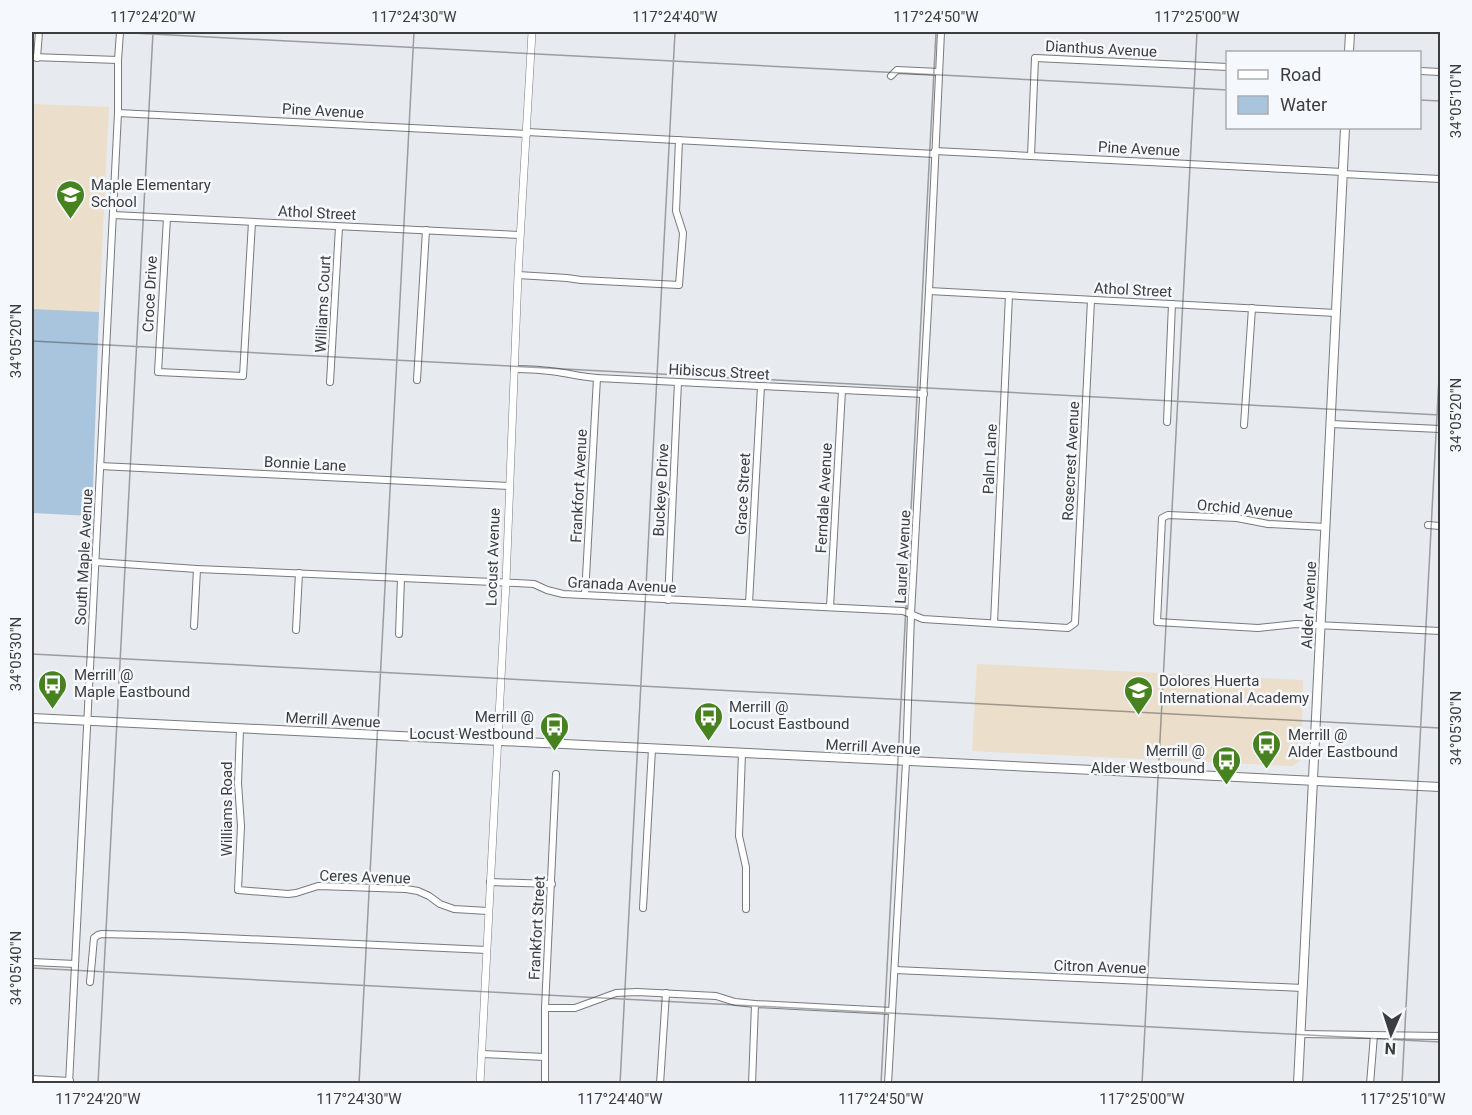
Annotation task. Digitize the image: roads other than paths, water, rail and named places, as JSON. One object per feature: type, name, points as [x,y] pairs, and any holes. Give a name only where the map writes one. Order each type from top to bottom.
[{"type":"main road","points":[[1349,51],[1350,32]]},
{"type":"main road","name":"Alder Avenue","points":[[1298,1083],[1345,129]]},
{"type":"main road","name":"Merrill Avenue","points":[[32,718],[1440,787]]},
{"type":"street","points":[[39,32],[34,57],[118,60]]},
{"type":"street","name":"South Maple Avenue","points":[[70,1082],[118,113],[120,32]]},
{"type":"street","name":"Locust Avenue","points":[[480,1083],[506,582],[518,275],[532,32]]},
{"type":"street","name":"Laurel Avenue","points":[[888,1083],[906,762],[911,614],[941,32]]},
{"type":"street","name":"Dianthus Avenue","points":[[1031,156],[1035,58],[1226,67]]},
{"type":"street","points":[[891,76],[897,70],[939,72]]},
{"type":"street","points":[[1421,71],[1440,72]]},
{"type":"street","name":"Pine Avenue","points":[[118,113],[1031,156],[1440,179]]},
{"type":"street","points":[[518,275],[680,285],[683,233],[676,211],[679,140]]},
{"type":"street","name":"Athol Street","points":[[113,215],[520,235]]},
{"type":"street","name":"Croce Drive","points":[[167,218],[158,372],[243,376],[252,222]]},
{"type":"street","name":"Williams Court","points":[[330,382],[339,226]]},
{"type":"street","points":[[417,380],[426,230]]},
{"type":"street","name":"Athol Street","points":[[929,291],[1336,313]]},
{"type":"street","name":"Palm Lane","points":[[994,623],[1010,295]]},
{"type":"street","name":"Rosecrest Avenue","points":[[1075,623],[1091,300]]},
{"type":"street","points":[[1167,422],[1172,304]]},
{"type":"street","points":[[1244,425],[1252,308]]},
{"type":"street","name":"Hibiscus Street","points":[[514,369],[560,372],[580,377],[924,394]]},
{"type":"street","name":"Frankfort Avenue","points":[[585,596],[597,378]]},
{"type":"street","name":"Buckeye Drive","points":[[668,600],[678,382]]},
{"type":"street","name":"Grace Street","points":[[749,603],[761,386]]},
{"type":"street","name":"Ferndale Avenue","points":[[830,607],[842,390]]},
{"type":"street","points":[[1331,424],[1440,429]]},
{"type":"street","name":"Bonnie Lane","points":[[100,466],[509,486]]},
{"type":"street","name":"Orchid Avenue","points":[[1321,625],[1296,624],[1258,628],[1158,622],[1162,518],[1168,515],[1237,518],[1268,524],[1326,527]]},
{"type":"street","points":[[1428,525],[1440,526]]},
{"type":"street","name":"Granada Avenue","points":[[95,562],[197,569],[506,582],[534,584],[562,594],[585,596],[903,611],[923,619],[1068,628],[1075,623]]},
{"type":"street","points":[[194,626],[197,569]]},
{"type":"street","points":[[296,630],[299,573]]},
{"type":"street","points":[[399,634],[402,578]]},
{"type":"street","points":[[1321,625],[1440,631]]},
{"type":"street","name":"Williams Road","points":[[238,890],[241,826],[238,783],[240,729]]},
{"type":"street","points":[[643,908],[652,749]]},
{"type":"street","points":[[742,753],[739,836],[746,867],[746,909]]},
{"type":"street","name":"Frankfort Street","points":[[545,1083],[545,1008],[556,774]]},
{"type":"street","points":[[490,882],[552,884]]},
{"type":"street","name":"Ceres Avenue","points":[[238,890],[288,894],[318,886],[418,891],[454,909],[488,911]]},
{"type":"street","points":[[90,982],[94,938],[102,934],[487,950]]},
{"type":"street","points":[[32,962],[75,964]]},
{"type":"street","name":"Citron Avenue","points":[[895,970],[1303,988]]},
{"type":"street","points":[[545,1008],[575,1008],[616,993],[666,993],[716,996],[735,1002],[755,1004],[892,1011]]},
{"type":"street","points":[[660,1083],[666,993]]},
{"type":"street","points":[[752,1083],[755,1004]]},
{"type":"street","points":[[1301,1034],[1440,1036]]},
{"type":"street","points":[[1370,1083],[1374,1035]]},
{"type":"street","points":[[482,1054],[545,1057]]},
{"type":"street","points":[[32,1078],[70,1082]]},
{"type":"water","points":[[32,309],[99,312],[92,516],[32,513]]},
{"type":"place","name":"Maple Elementary School","points":[[70,220]]},
{"type":"place","name":"Merrill @ Maple Eastbound","points":[[53,710]]},
{"type":"place","name":"Dolores Huerta International Academy","points":[[1138,716]]},
{"type":"place","name":"Merrill @ Locust Eastbound","points":[[708,742]]},
{"type":"place","name":"Merrill @ Locust Westbound","points":[[555,752]]},
{"type":"place","name":"Merrill @ Alder Eastbound","points":[[1267,770]]},
{"type":"place","name":"Merrill @ Alder Westbound","points":[[1226,786]]}]
